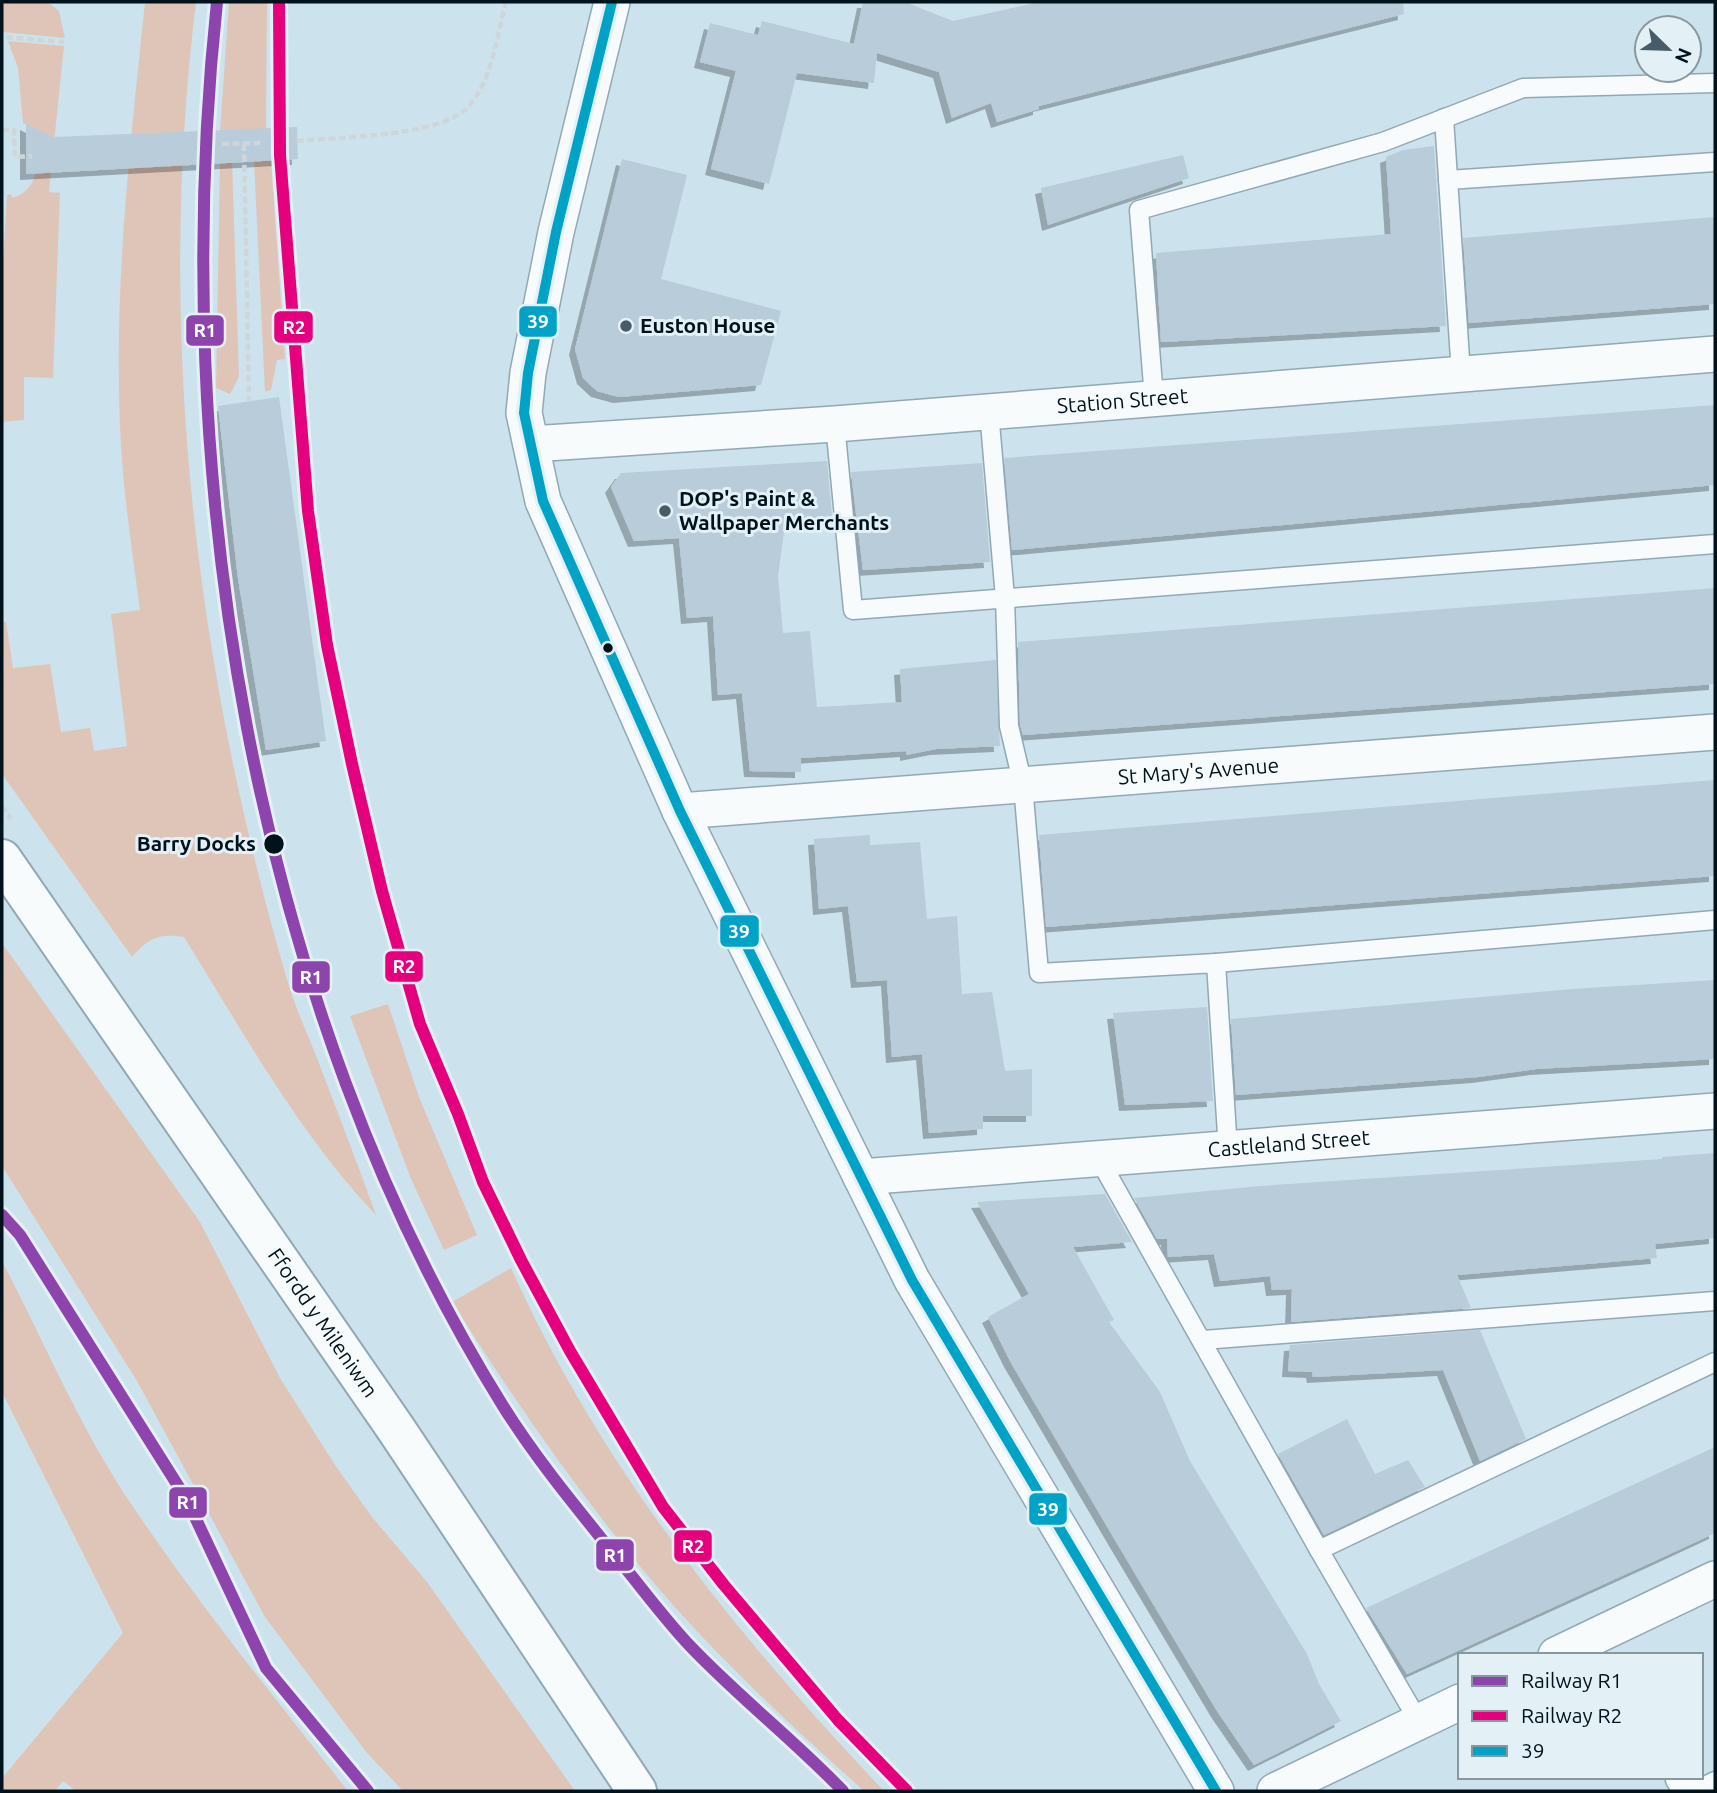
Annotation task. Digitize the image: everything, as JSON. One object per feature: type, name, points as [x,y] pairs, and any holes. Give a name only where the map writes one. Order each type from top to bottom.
[{"type":"street","points":[[612,2],[535,328],[524,413],[543,501],[680,811],[912,1280],[1216,1791]]},
{"type":"street","name":"Station Street","points":[[531,444],[835,424],[1715,354]]},
{"type":"street","name":"St Mary's Avenue","points":[[680,811],[1715,732]]},
{"type":"street","name":"Ffordd y Mileniwm","points":[[2,859],[396,1429],[637,1791]]},
{"type":"street","name":"Castleland Street","points":[[861,1177],[1715,1111]]},
{"type":"street","points":[[1566,1653],[1599,1646],[1715,1579]]},
{"type":"street","points":[[1275,1791],[1458,1703]]},
{"type":"lane","points":[[1154,398],[1139,210],[1382,142],[1522,88],[1715,83]]},
{"type":"lane","points":[[1444,118],[1461,374]]},
{"type":"lane","points":[[1448,180],[1715,162]]},
{"type":"lane","points":[[989,411],[1005,598],[1009,726],[1023,785],[1039,973],[1216,963],[1715,920]]},
{"type":"lane","points":[[835,424],[853,610],[1715,544]]},
{"type":"lane","points":[[1216,963],[1228,1150]]},
{"type":"lane","points":[[1099,1159],[1419,1722]]},
{"type":"lane","points":[[1203,1340],[1715,1301]]},
{"type":"lane","points":[[1319,1550],[1715,1362]]},
{"type":"lane","points":[[1694,1791],[1715,1782]]},
{"type":"path","points":[[297,141],[397,132],[453,118],[469,107],[479,90],[506,2]]},
{"type":"path","points":[[6,37],[64,43]]},
{"type":"path","points":[[2,130],[14,130],[15,157],[32,156]]},
{"type":"path","points":[[222,144],[263,143]]},
{"type":"path","points":[[244,144],[249,402]]},
{"type":"shaded area","points":[[2,2],[48,2],[59,11],[65,38],[2,32]]},
{"type":"shaded area","points":[[145,2],[196,2],[185,125],[180,248],[183,371],[192,493],[207,615],[228,736],[254,857],[289,986],[376,1215],[348,1184],[297,1116],[184,937],[155,938],[143,945],[132,957],[2,774],[2,622],[6,622],[13,668],[50,664],[61,732],[90,728],[94,751],[127,746],[111,614],[140,610],[123,473],[119,355],[123,237]]},
{"type":"shaded area","points":[[229,2],[267,2],[266,129],[220,131]]},
{"type":"shaded area","points":[[8,41],[64,46],[49,192],[60,193],[53,378],[24,377],[24,420],[2,422],[2,279],[7,195],[11,194],[12,198],[29,187],[34,179],[37,160],[35,129],[23,123],[18,68]]},
{"type":"shaded area","points":[[232,159],[239,377],[230,394],[216,388],[220,161]]},
{"type":"shaded area","points":[[271,160],[285,359],[277,360],[271,390],[265,392],[254,161]]},
{"type":"shaded area","points":[[2,943],[200,1222],[280,1378],[335,1465],[372,1517],[427,1582],[575,1791],[403,1791],[367,1753],[265,1617],[137,1381],[2,1166]]},
{"type":"shaded area","points":[[388,1004],[419,1097],[477,1235],[444,1250],[411,1179],[350,1016]]},
{"type":"shaded area","points":[[2,1261],[80,1418],[115,1479],[211,1616],[348,1791],[76,1791],[63,1781],[55,1791],[2,1791],[2,1778],[123,1633],[2,1392]]},
{"type":"shaded area","points":[[511,1268],[586,1411],[675,1545],[776,1671],[884,1791],[864,1791],[722,1657],[643,1570],[543,1439],[452,1302]]},
{"type":"building","points":[[863,2],[905,2],[953,21],[1040,2],[1403,2],[1404,14],[1039,106],[1039,109],[997,122],[991,103],[952,118],[939,72],[877,53],[874,83],[797,73],[769,184],[711,169],[736,71],[700,62],[710,23],[758,35],[762,21],[854,44]]},
{"type":"building","points":[[26,124],[53,137],[297,127],[298,159],[26,174]]},
{"type":"building","points":[[1434,146],[1446,326],[1161,342],[1156,253],[1391,234],[1386,157],[1403,150]]},
{"type":"building","points":[[1183,155],[1189,178],[1048,225],[1041,188]]},
{"type":"building","name":"Euston House","points":[[622,159],[687,175],[661,279],[781,311],[761,385],[619,397],[597,391],[583,378],[575,349]]},
{"type":"building","points":[[1715,217],[1715,304],[1469,323],[1463,238]]},
{"type":"building","points":[[279,397],[326,741],[266,750],[238,578],[218,406]]},
{"type":"building","points":[[1715,405],[1715,485],[1012,550],[1004,458]]},
{"type":"building","points":[[827,461],[832,516],[786,517],[778,576],[783,633],[810,631],[817,707],[902,702],[900,669],[996,660],[1000,746],[936,749],[906,755],[906,751],[801,758],[801,772],[750,771],[742,693],[718,695],[713,616],[687,618],[679,538],[634,541],[611,487],[621,473]]},
{"type":"building","points":[[982,463],[990,562],[863,570],[851,472]]},
{"type":"building","points":[[1715,588],[1715,684],[1023,735],[1020,724],[1018,642]]},
{"type":"building","points":[[1715,780],[1715,876],[1046,927],[1039,835]]},
{"type":"building","points":[[870,835],[870,845],[920,842],[927,919],[957,916],[962,994],[992,992],[1005,1071],[1032,1069],[1032,1116],[983,1116],[983,1129],[929,1133],[922,1054],[892,1057],[887,980],[857,982],[848,906],[819,909],[814,839]]},
{"type":"building","points":[[1715,980],[1715,1059],[1536,1069],[1478,1077],[1236,1095],[1231,1019],[1572,989]]},
{"type":"building","points":[[1207,1007],[1213,1101],[1125,1105],[1113,1013]]},
{"type":"building","points":[[1715,1153],[1715,1238],[1655,1244],[1657,1258],[1457,1275],[1471,1308],[1291,1322],[1292,1289],[1272,1290],[1270,1276],[1220,1281],[1214,1254],[1168,1257],[1167,1239],[1157,1239],[1134,1198],[1260,1186],[1662,1159]]},
{"type":"building","points":[[1105,1194],[1132,1242],[1073,1247],[1114,1320],[1109,1322],[1160,1392],[1190,1461],[1307,1654],[1319,1684],[1341,1721],[1254,1765],[1217,1711],[1115,1540],[1010,1361],[988,1317],[1029,1294],[977,1202]]},
{"type":"building","points":[[1480,1330],[1526,1439],[1480,1461],[1443,1370],[1313,1377],[1312,1372],[1288,1371],[1290,1345]]},
{"type":"building","points":[[1347,1419],[1375,1474],[1408,1460],[1425,1487],[1324,1535],[1278,1454]]},
{"type":"building","points":[[1715,1447],[1715,1533],[1659,1559],[1407,1674],[1366,1608]]},
{"type":"railway","points":[[2,1215],[20,1235],[187,1500],[266,1668],[368,1791]]},
{"type":"rail line","name":"R1","points":[[217,2],[205,180],[205,362],[219,545],[247,728],[289,908],[345,1082],[417,1249],[503,1406],[531,1447],[683,1638],[843,1791]]},
{"type":"rail line","name":"R2","points":[[279,2],[280,155],[308,511],[327,645],[352,764],[382,891],[420,1024],[483,1182],[521,1260],[570,1351],[663,1507],[724,1585],[838,1720],[907,1791]]},
{"type":"rail line","name":"R1","points":[[2,1215],[20,1235],[187,1500],[266,1668],[368,1791]]},
{"type":"transit line","name":"39","points":[[612,2],[556,232],[528,373],[524,413],[543,501],[680,811],[912,1280],[1216,1791]]},
{"type":"place","name":"Euston House","points":[[626,326]]},
{"type":"place","name":"DOP's Paint & Wallpaper Merchants","points":[[665,511]]},
{"type":"place","name":"Barry Docks","points":[[274,844]]}]
